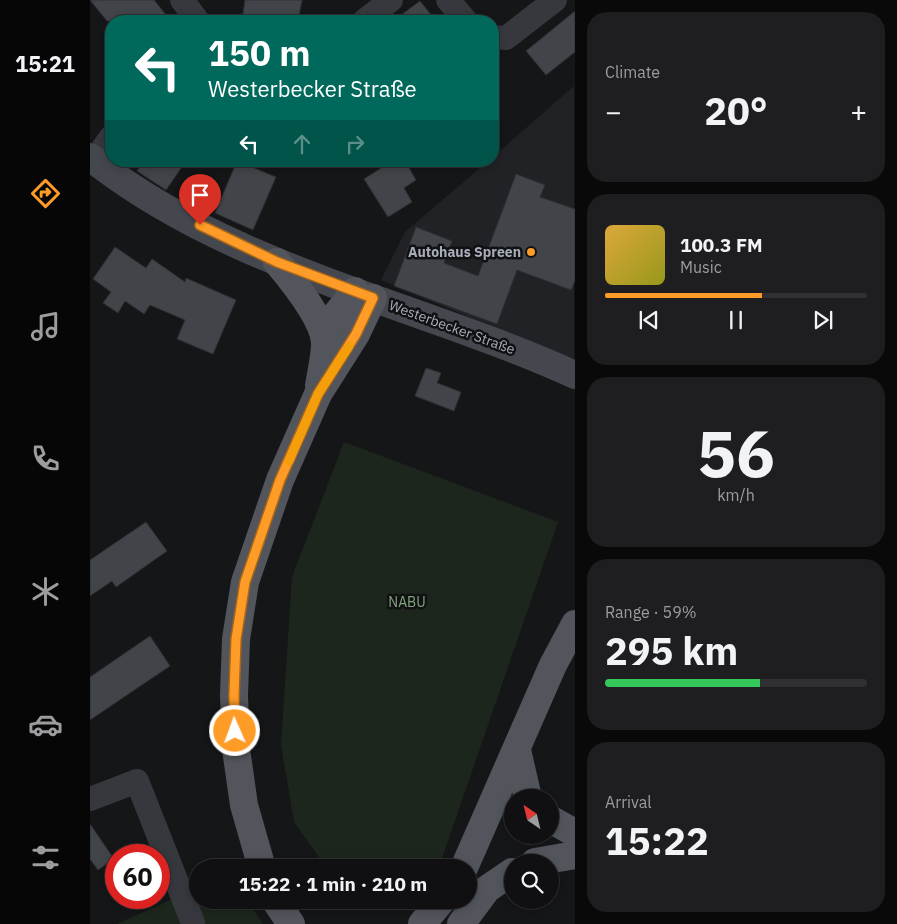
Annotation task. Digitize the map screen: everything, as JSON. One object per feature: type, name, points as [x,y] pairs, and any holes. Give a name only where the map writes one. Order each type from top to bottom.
[{"type":"main road","points":[[277,262],[304,297],[315,316],[325,341]]},
{"type":"main road","points":[[318,394],[325,341],[330,322],[342,305],[364,294]]},
{"type":"main road","points":[[259,859],[244,805],[236,749],[234,695],[236,639],[245,582],[280,480],[318,394],[356,334],[364,294]]},
{"type":"main road","points":[[468,859],[553,665],[574,624]]},
{"type":"main road","points":[[517,750],[526,789]]},
{"type":"main road","points":[[559,824],[574,833]]},
{"type":"main road","points":[[559,858],[574,855]]},
{"type":"main road","points":[[462,924],[487,889],[504,877]]},
{"type":"main road","points":[[281,909],[292,924]]},
{"type":"main road","points":[[422,924],[434,909]]},
{"type":"main road","points":[[445,924],[449,909]]},
{"type":"street","points":[[182,0],[193,15]]},
{"type":"street","points":[[372,15],[391,0]]},
{"type":"street","points":[[448,0],[461,15]]},
{"type":"street","points":[[499,38],[506,38],[555,0]]},
{"type":"street","points":[[92,159],[105,144]]},
{"type":"street","name":"Westerbecker Straße","points":[[92,159],[155,203],[277,262],[493,341],[574,375]]},
{"type":"street","points":[[90,799],[137,781],[193,923]]},
{"type":"shaded area","points":[[574,86],[574,361],[381,280],[405,232],[481,167],[499,167],[499,152]]},
{"type":"green space","name":"NABU","points":[[344,442],[558,522],[442,859],[320,859],[294,822],[281,745],[292,577]]},
{"type":"green space","points":[[189,892],[189,909],[253,909],[263,924],[117,924],[150,909],[170,909],[170,900]]},
{"type":"building","points":[[90,0],[154,0],[166,15],[105,15],[105,19]]},
{"type":"building","points":[[245,0],[302,0],[299,15],[243,15]]},
{"type":"building","points":[[420,1],[431,15],[401,15]]},
{"type":"building","points":[[575,11],[575,52],[546,75],[526,51]]},
{"type":"building","points":[[140,167],[182,167],[166,190],[137,171]]},
{"type":"building","points":[[234,167],[252,167],[276,177],[253,230],[215,213]]},
{"type":"building","points":[[383,167],[408,167],[416,180],[404,188],[412,202],[388,217],[364,179]]},
{"type":"building","name":"Autohaus Spreen","points":[[516,174],[545,185],[540,197],[575,209],[575,281],[571,290],[517,270],[497,324],[394,286],[416,227],[452,241],[444,263],[478,276]]},
{"type":"building","points":[[115,247],[146,268],[152,259],[185,282],[186,278],[236,300],[213,354],[177,339],[185,320],[150,305],[144,314],[125,301],[118,313],[103,303],[111,292],[93,279]]},
{"type":"building","points":[[426,368],[441,373],[437,383],[461,392],[454,411],[415,396]]},
{"type":"building","points":[[146,522],[167,551],[116,587],[112,581],[90,596],[90,560]]},
{"type":"building","points":[[150,636],[170,666],[90,720],[90,677]]},
{"type":"building","points":[[90,824],[105,846],[105,865],[98,870],[90,859]]},
{"type":"slow traffic","points":[[289,461],[318,394],[349,346]]},
{"type":"place","name":"Autohaus Spreen","points":[[531,252]]},
{"type":"route","points":[[200,225],[277,262],[373,298],[356,334],[318,394],[280,480],[245,582],[236,639],[235,731]]}]
